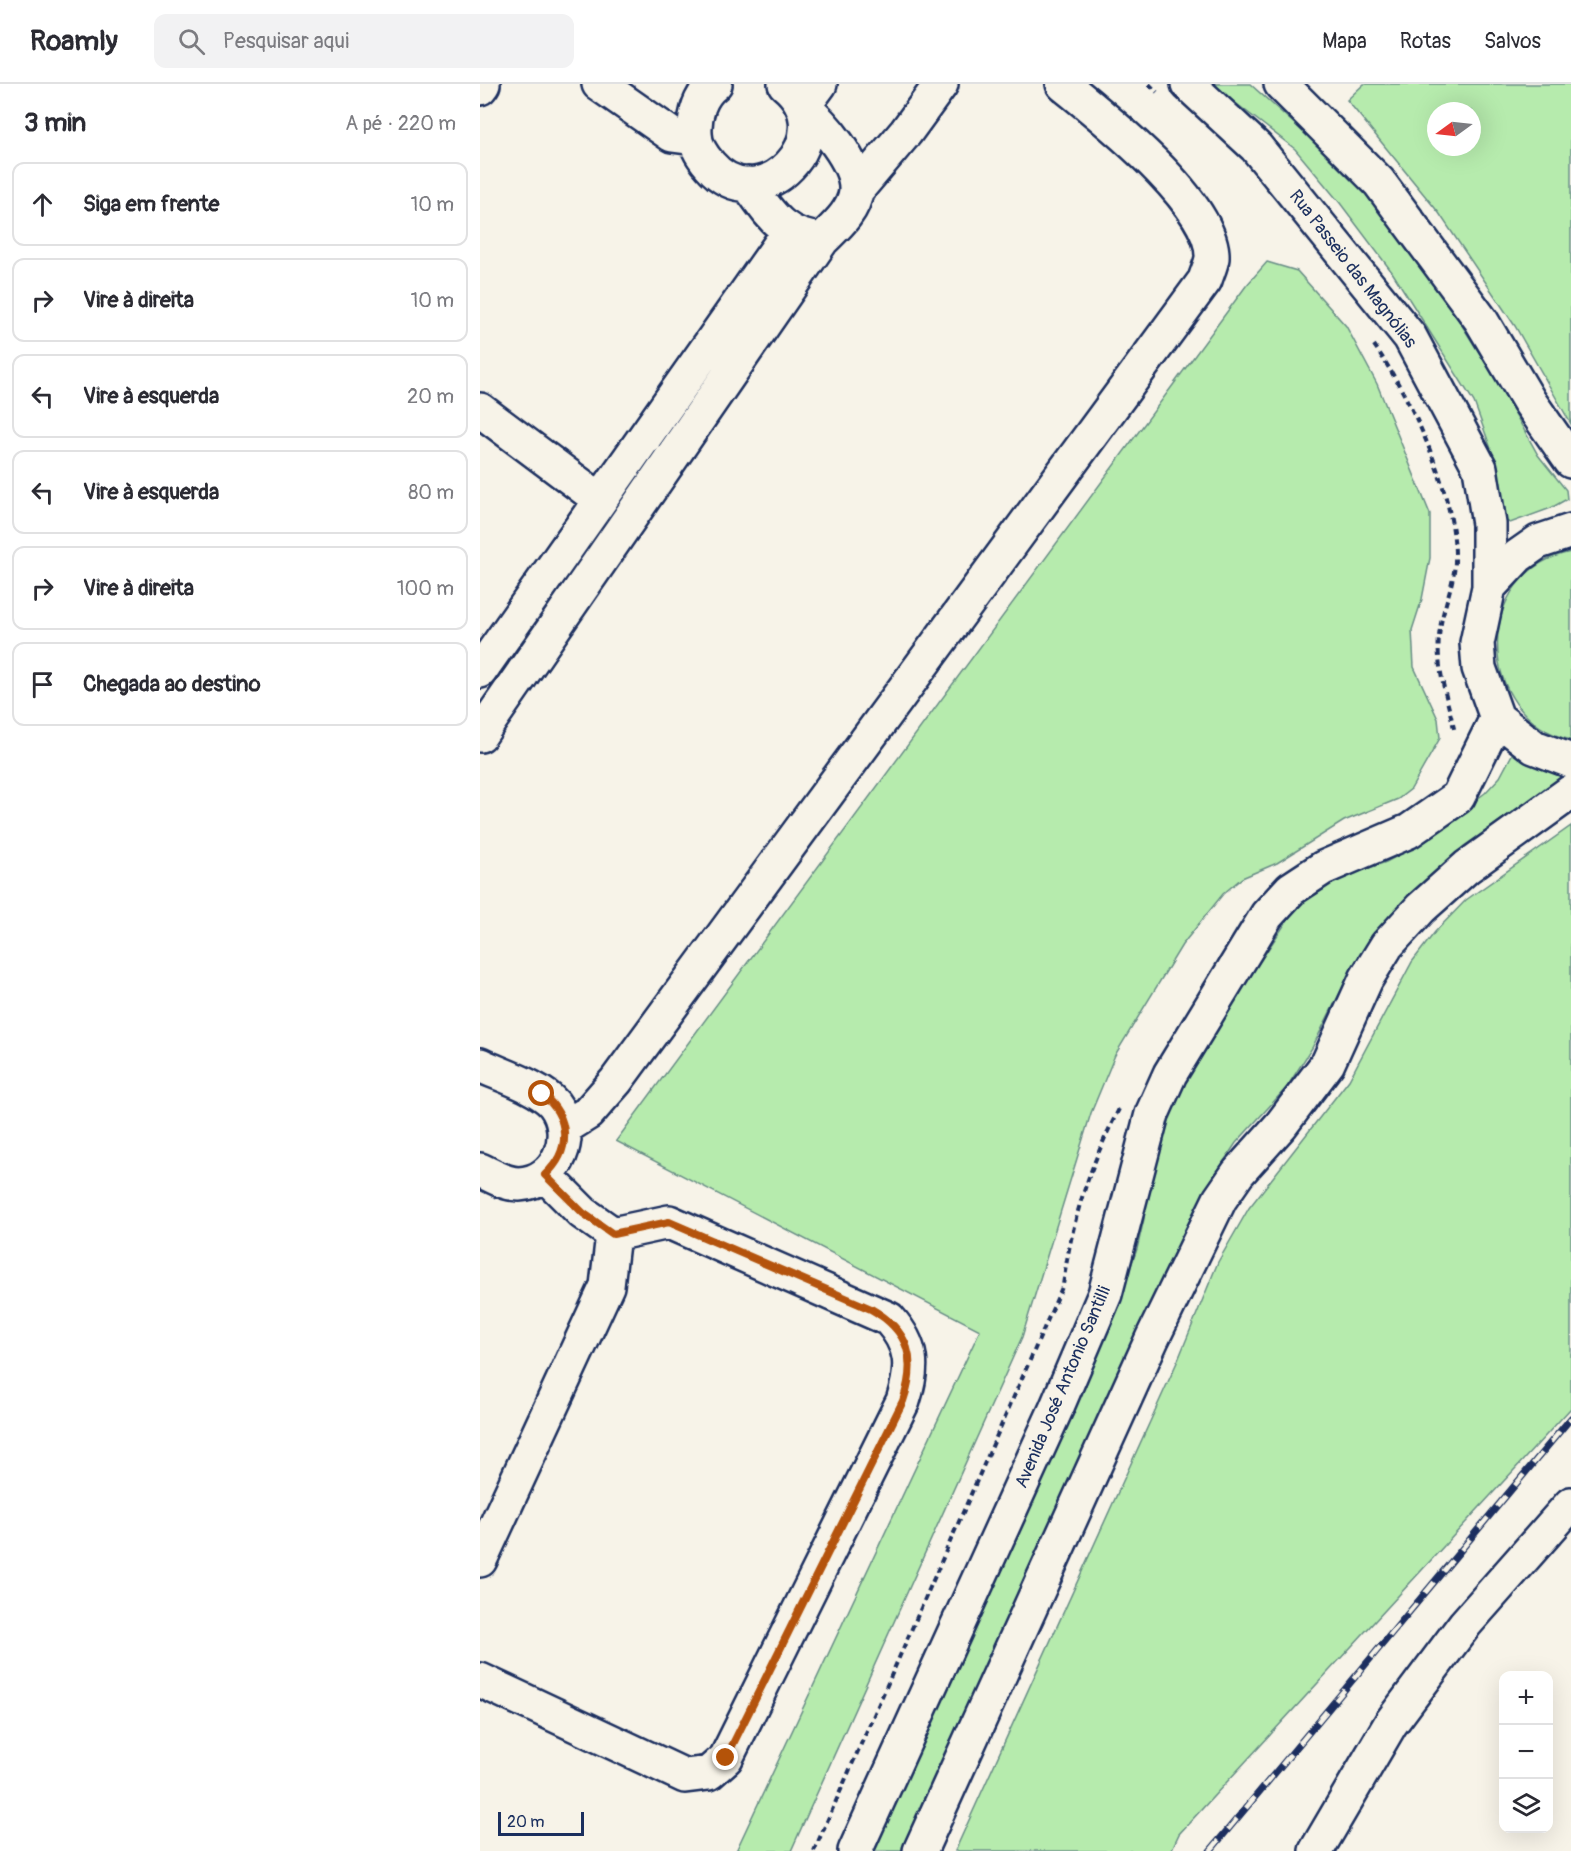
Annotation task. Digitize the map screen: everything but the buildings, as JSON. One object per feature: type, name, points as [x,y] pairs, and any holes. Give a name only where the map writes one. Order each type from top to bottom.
[{"type":"street","points":[[480,88],[483,84]]},
{"type":"street","points":[[599,84],[672,135],[695,138]]},
{"type":"street","points":[[715,84],[700,102],[695,120],[695,138],[702,156],[714,170],[730,180],[748,184],[766,182],[783,174],[796,161],[804,144],[807,126],[803,92]]},
{"type":"street","points":[[480,735],[822,240],[839,224],[850,208],[856,191],[906,132],[941,84]]},
{"type":"street","points":[[564,1128],[588,1113],[616,1082],[1205,280],[1212,259],[1210,243],[1200,218],[1141,149],[1063,84]]},
{"type":"street","points":[[1281,84],[1379,182],[1481,320],[1529,401],[1571,462]]},
{"type":"street","points":[[803,92],[830,132],[854,178],[856,191]]},
{"type":"street","name":"Rua Passeio das Magnólias","points":[[1176,92],[1256,147],[1410,337],[1480,468],[1489,524],[1489,587]]},
{"type":"street","points":[[748,184],[774,219],[789,232],[805,239],[822,240]]},
{"type":"street","points":[[480,671],[789,232]]},
{"type":"street","points":[[480,410],[599,499]]},
{"type":"street","points":[[1571,531],[1538,542],[1518,556],[1489,587],[1480,618],[1478,651],[1479,668],[1497,718],[1534,747],[1571,761]]},
{"type":"street","name":"Avenida José Antonio Santilli","points":[[855,1851],[1056,1409],[1105,1294],[1152,1114],[1170,1074],[1267,915],[1291,889],[1339,860],[1409,831],[1458,797],[1497,718]]},
{"type":"street","points":[[920,1851],[1152,1339],[1220,1199],[1238,1173],[1301,1100],[1328,1063],[1366,979],[1387,945],[1421,908],[1467,867],[1571,792]]},
{"type":"street","points":[[480,1065],[542,1094],[556,1108],[564,1128],[565,1140],[562,1154],[545,1175],[532,1181],[519,1184],[506,1182],[480,1170]]},
{"type":"street","points":[[480,1680],[685,1776],[710,1773],[726,1758],[903,1401],[909,1384],[911,1357],[898,1330],[889,1319],[871,1309],[669,1222],[613,1234],[583,1213],[545,1175]]},
{"type":"street","points":[[480,1560],[607,1286],[613,1234]]},
{"type":"street","points":[[1316,1851],[1391,1723],[1465,1624],[1571,1504]]},
{"type":"path","points":[[1149,84],[1176,92]]},
{"type":"path","points":[[1370,340],[1384,359],[1427,442],[1446,493],[1453,530],[1455,564],[1439,632],[1439,653],[1441,674],[1457,739]]},
{"type":"path","points":[[814,1851],[1063,1285],[1070,1232],[1085,1181],[1122,1102]]},
{"type":"green space","points":[[1211,84],[1250,84],[1366,188],[1429,273],[1497,381],[1538,455],[1566,490],[1567,499],[1551,508],[1510,523],[1506,521],[1502,514],[1497,469],[1474,402],[1392,272],[1340,203],[1295,149]]},
{"type":"green space","points":[[1364,84],[1571,84],[1571,424],[1515,326],[1439,213],[1347,100]]},
{"type":"green space","points":[[1267,262],[1297,271],[1346,326],[1377,384],[1430,514],[1430,558],[1422,599],[1412,630],[1414,667],[1438,719],[1440,738],[1411,789],[1398,799],[1344,821],[1277,863],[1242,878],[1223,894],[1182,945],[1115,1055],[1091,1113],[1022,1337],[791,1851],[736,1851],[980,1330],[616,1141],[1246,286]]},
{"type":"green space","points":[[1571,552],[1571,740],[1539,726],[1516,704],[1502,675],[1498,644],[1502,614],[1516,586],[1539,565]]},
{"type":"green space","points":[[1515,749],[1560,769],[1560,781],[1551,790],[1517,809],[1464,846],[1390,915],[1356,961],[1312,1048],[1287,1087],[1236,1143],[1210,1182],[1134,1341],[902,1851],[872,1851],[1116,1308],[1137,1249],[1144,1219],[1146,1190],[1160,1137],[1176,1096],[1245,984],[1295,909],[1324,884],[1386,862],[1412,848],[1485,793],[1500,777]]},
{"type":"green space","points":[[1571,826],[1571,1408],[1179,1834],[1171,1851],[955,1851],[1178,1360],[1218,1262],[1249,1208],[1349,1080],[1412,962],[1435,932],[1466,900]]},
{"type":"railway","points":[[1210,1851],[1571,1418]]},
{"type":"route","points":[[542,1094],[552,1102],[560,1114],[565,1140],[562,1154],[545,1175],[583,1213],[613,1234],[669,1222],[871,1309],[889,1319],[898,1330],[911,1357],[909,1384],[903,1401],[726,1758]]}]
